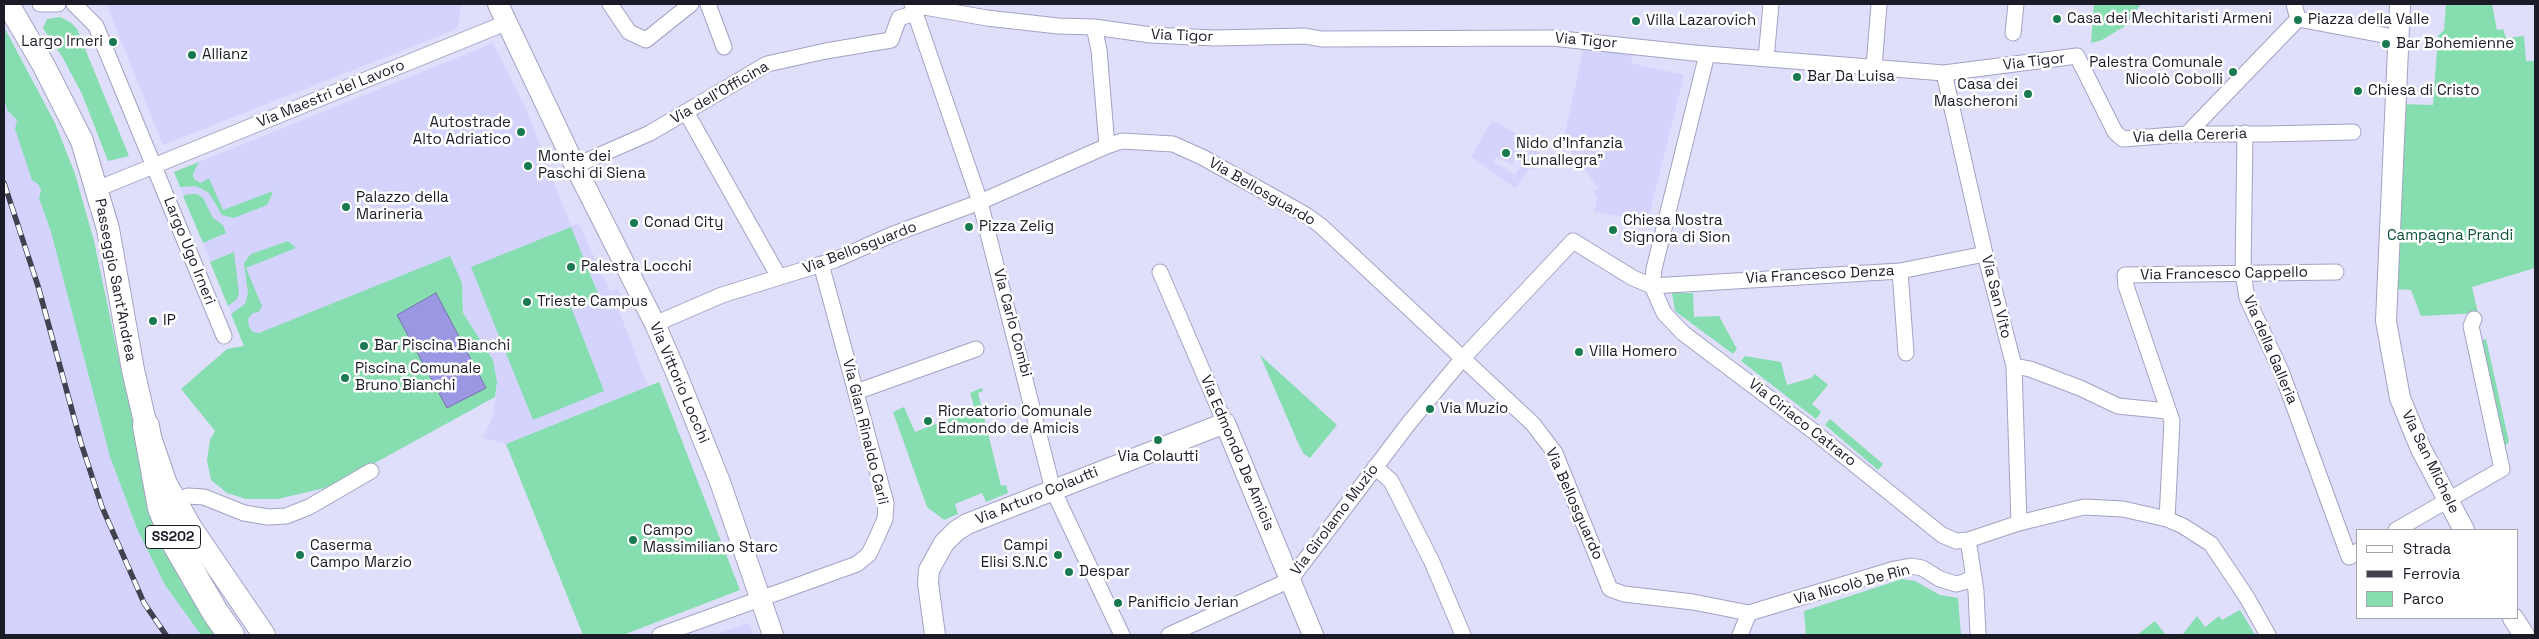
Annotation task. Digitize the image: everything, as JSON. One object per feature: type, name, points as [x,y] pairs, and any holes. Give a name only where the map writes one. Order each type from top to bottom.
[{"type":"highway","name":"SS202","points":[[146,426],[161,508],[175,543],[215,612],[232,635]]},
{"type":"main road","name":"Passeggio Sant'Andrea","points":[[8,4],[66,107],[82,141],[108,229],[133,370],[146,426],[158,461],[190,528],[264,635]]},
{"type":"street","points":[[40,4],[58,4]]},
{"type":"street","name":"Largo Ugo Irneri","points":[[74,4],[96,26],[224,336]]},
{"type":"street","name":"Via Vittorio Locchi","points":[[498,4],[575,166],[655,324],[720,482],[773,635]]},
{"type":"street","points":[[610,4],[628,32],[646,40],[691,4]]},
{"type":"street","points":[[708,4],[724,47]]},
{"type":"street","points":[[1766,59],[1771,4]]},
{"type":"street","points":[[1874,67],[1879,4]]},
{"type":"street","points":[[2013,33],[2016,4]]},
{"type":"street","points":[[2294,4],[2298,19]]},
{"type":"street","name":"Via San Michele","points":[[2400,4],[2393,122],[2386,321],[2400,398],[2421,449],[2463,529]]},
{"type":"street","name":"Via Tigor","points":[[913,6],[996,19],[1058,26],[1094,27],[1151,36],[1214,38],[1305,36],[1321,39],[1552,38],[1708,54],[1944,73],[2076,56]]},
{"type":"street","name":"Via dell'Officina","points":[[575,166],[650,133],[713,94],[767,64],[826,51],[891,40],[899,18],[913,6]]},
{"type":"street","name":"Via Carlo Combi","points":[[913,6],[980,202],[1053,490],[1122,635]]},
{"type":"street","points":[[2298,19],[2399,38]]},
{"type":"street","points":[[2188,134],[2298,19]]},
{"type":"street","name":"Via Maestri del Lavoro","points":[[154,166],[508,22]]},
{"type":"street","points":[[1094,27],[1099,50],[1107,146]]},
{"type":"street","points":[[1652,286],[1654,269],[1708,54]]},
{"type":"street","name":"Via della Cereria","points":[[2076,56],[2120,138],[2188,134],[2352,132]]},
{"type":"street","name":"Via San Vito","points":[[1944,73],[1985,254],[2014,366],[2019,524]]},
{"type":"street","points":[[686,112],[779,277]]},
{"type":"street","name":"Via della Galleria","points":[[2245,133],[2244,273],[2247,298],[2281,372],[2353,554]]},
{"type":"street","name":"Via Bellosguardo","points":[[655,324],[722,294],[821,264],[891,235],[980,202],[1107,146],[1122,141],[1173,144],[1306,215],[1321,226],[1532,424],[1555,453],[1610,589],[1624,594],[1693,602],[1749,613]]},
{"type":"street","points":[[97,189],[154,166]]},
{"type":"street","name":"Via Girolamo Muzio","points":[[1169,635],[1290,580],[1376,467],[1463,358],[1573,241],[1634,278],[1652,286]]},
{"type":"street","name":"Via Francesco Denza","points":[[1652,286],[1900,271],[1985,254]]},
{"type":"street","name":"Via Gian Rinaldo Carli","points":[[660,635],[857,564],[869,554],[885,520],[886,503],[821,264]]},
{"type":"street","points":[[1900,271],[1906,353]]},
{"type":"street","name":"Via Edmondo De Amicis","points":[[1160,272],[1313,635]]},
{"type":"street","name":"Via Francesco Cappello","points":[[2167,519],[2172,421],[2167,411],[2126,286],[2125,275],[2336,272]]},
{"type":"street","name":"Via Ciriaco Catraro","points":[[1652,286],[1664,313],[1683,333],[1814,431],[1942,535],[1956,541],[1968,540]]},
{"type":"street","points":[[2398,529],[2502,469],[2471,326],[2474,319]]},
{"type":"street","points":[[856,392],[976,349]]},
{"type":"street","points":[[2014,366],[2030,369],[2080,388],[2118,406],[2167,411]]},
{"type":"street","name":"Via Arturo Colautti","points":[[935,635],[928,583],[929,570],[944,543],[967,524],[1225,423]]},
{"type":"street","points":[[1376,467],[1391,481],[1432,562],[1463,635]]},
{"type":"street","points":[[176,502],[188,496],[204,497],[244,513],[268,517],[286,516],[308,507],[371,471]]},
{"type":"street","points":[[1978,635],[1974,577],[1968,540],[2076,509],[2100,507],[2123,509],[2167,519],[2184,526],[2211,544],[2246,596],[2268,635]]},
{"type":"street","name":"Via Nicolò De Rin","points":[[1749,613],[1911,566],[1922,568],[1940,579],[1956,584],[1974,577]]},
{"type":"street","points":[[1740,635],[1749,613]]},
{"type":"street","points":[[2514,619],[2524,635]]},
{"type":"shaded area","points":[[106,4],[462,4],[457,29],[163,145]]},
{"type":"shaded area","points":[[493,43],[527,111],[571,226],[579,224],[610,291],[618,289],[625,303],[617,306],[648,386],[506,444],[483,438],[494,413],[497,382],[493,360],[463,313],[463,294],[245,346],[174,172]]},
{"type":"shaded area","points":[[1584,46],[1633,54],[1631,63],[1684,75],[1648,221],[1594,212],[1597,198],[1593,191],[1598,188],[1570,149],[1560,156]]},
{"type":"shaded area","points":[[4,98],[7,110],[17,120],[41,190],[39,198],[51,232],[110,457],[138,531],[165,585],[201,635],[4,635]]},
{"type":"shaded area","name":"Nido d'Infanzia \"Lunallegra\"","points":[[1492,120],[1538,146],[1537,150],[1546,162],[1533,170],[1531,166],[1515,188],[1471,157]],"holes":[[[1496,156],[1512,165],[1515,159],[1523,163],[1515,175],[1494,162]]]},
{"type":"shaded area","points":[[436,293],[486,388],[447,408],[397,315]]},
{"type":"shaded area","points":[[749,623],[753,635],[713,635]]},
{"type":"green space","points":[[2094,4],[2141,4],[2125,26],[2102,40],[2091,43]]},
{"type":"green space","name":"Campagna Prandi","points":[[2446,4],[2492,4],[2497,30],[2503,29],[2506,38],[2524,36],[2526,61],[2535,61],[2535,268],[2472,287],[2478,313],[2421,316],[2411,290],[2392,289],[2401,104],[2433,105],[2438,36],[2444,30]]},
{"type":"green space","points":[[60,17],[70,22],[77,29],[129,156],[108,161],[82,94],[63,58],[43,28],[47,19]]},
{"type":"green space","points":[[4,27],[55,123],[75,174],[94,241],[125,388],[147,473],[157,534],[184,587],[219,635],[201,635],[165,585],[138,531],[110,457],[51,232],[39,198],[41,190],[38,184],[32,180],[15,129],[17,120],[7,110],[4,98]]},
{"type":"green space","points":[[199,162],[193,174],[194,179],[201,183],[209,178],[223,210],[273,191],[267,205],[234,218],[222,215],[209,193],[196,186],[180,187],[174,172]]},
{"type":"green space","points":[[197,194],[203,198],[213,218],[223,225],[226,233],[203,243],[183,196]]},
{"type":"green space","name":"Trieste Campus","points":[[571,227],[599,296],[571,307],[604,391],[533,420],[471,267]]},
{"type":"green space","name":"Piscina Comunale Bruno Bianchi","points":[[288,241],[296,248],[246,268],[262,306],[259,312],[253,313],[248,319],[249,327],[253,332],[259,333],[450,256],[462,283],[463,313],[493,360],[497,382],[495,397],[333,486],[278,499],[246,499],[227,493],[211,480],[207,460],[210,440],[215,431],[181,389],[227,349],[244,346],[231,314],[245,304],[248,294],[244,263],[251,254]]},
{"type":"green space","points":[[234,252],[239,293],[237,299],[228,306],[210,262]]},
{"type":"green space","points":[[1672,293],[1693,293],[1694,317],[1719,316],[1737,349],[1733,354],[1675,311]]},
{"type":"green space","points":[[2486,339],[2509,442],[2502,448],[2478,342]]},
{"type":"green space","points":[[1260,355],[1337,425],[1310,458],[1304,454],[1299,445]]},
{"type":"green space","points":[[1745,356],[1781,362],[1787,385],[1811,378],[1815,374],[1828,385],[1812,404],[1821,412],[1816,419],[1741,361]]},
{"type":"green space","name":"Campo Massimiliano Starc","points":[[659,382],[740,590],[623,635],[583,635],[506,444]]},
{"type":"green space","points":[[982,388],[983,391],[978,393],[1001,486],[1006,485],[1008,493],[986,502],[982,493],[955,504],[958,514],[944,520],[927,507],[893,412],[904,407],[915,432],[975,409],[970,393]]},
{"type":"green space","points":[[1830,419],[1883,464],[1878,470],[1825,425]]},
{"type":"green space","points":[[1902,579],[1915,581],[1940,595],[1958,598],[1961,635],[1806,635],[1804,611]]},
{"type":"green space","points":[[2240,610],[2255,635],[2182,635],[2197,616],[2205,627],[2219,616],[2222,620]]},
{"type":"green space","points":[[2155,621],[2166,635],[2137,635]]},
{"type":"railway","points":[[4,183],[38,286],[81,443],[102,507],[144,603],[166,635]]},
{"type":"place","name":"Casa dei Mechitaristi Armeni","points":[[2057,19]]},
{"type":"place","name":"Piazza della Valle","points":[[2298,20]]},
{"type":"place","name":"Villa Lazarovich","points":[[1636,21]]},
{"type":"place","name":"Largo Irneri","points":[[113,42]]},
{"type":"place","name":"Bar Bohemienne","points":[[2386,44]]},
{"type":"place","name":"Allianz","points":[[192,55]]},
{"type":"place","name":"Palestra Comunale Nicolò Cobolli","points":[[2233,72]]},
{"type":"place","name":"Bar Da Luisa","points":[[1797,77]]},
{"type":"place","name":"Chiesa di Cristo","points":[[2358,91]]},
{"type":"place","name":"Casa dei Mascheroni","points":[[2028,94]]},
{"type":"place","name":"Autostrade Alto Adriatico","points":[[521,132]]},
{"type":"place","name":"Nido d'Infanzia \"Lunallegra\"","points":[[1506,153]]},
{"type":"place","name":"Monte dei Paschi di Siena","points":[[528,166]]},
{"type":"place","name":"Palazzo della Marineria","points":[[346,207]]},
{"type":"place","name":"Conad City","points":[[634,223]]},
{"type":"place","name":"Pizza Zelig","points":[[969,227]]},
{"type":"place","name":"Chiesa Nostra Signora di Sion","points":[[1613,230]]},
{"type":"place","name":"Palestra Locchi","points":[[571,267]]},
{"type":"place","name":"Trieste Campus","points":[[527,302]]},
{"type":"place","name":"IP","points":[[153,321]]},
{"type":"place","name":"Bar Piscina Bianchi","points":[[364,346]]},
{"type":"place","name":"Villa Homero","points":[[1579,352]]},
{"type":"place","name":"Piscina Comunale Bruno Bianchi","points":[[345,378]]},
{"type":"place","name":"Via Muzio","points":[[1430,409]]},
{"type":"place","name":"Ricreatorio Comunale Edmondo de Amicis","points":[[928,421]]},
{"type":"place","name":"Via Colautti","points":[[1158,440]]},
{"type":"place","name":"Campo Massimiliano Starc","points":[[633,540]]},
{"type":"place","name":"Caserma Campo Marzio","points":[[300,555]]},
{"type":"place","name":"Campi Elisi S.N.C","points":[[1058,555]]},
{"type":"place","name":"Despar","points":[[1069,572]]},
{"type":"place","name":"Panificio Jerian","points":[[1118,603]]}]
